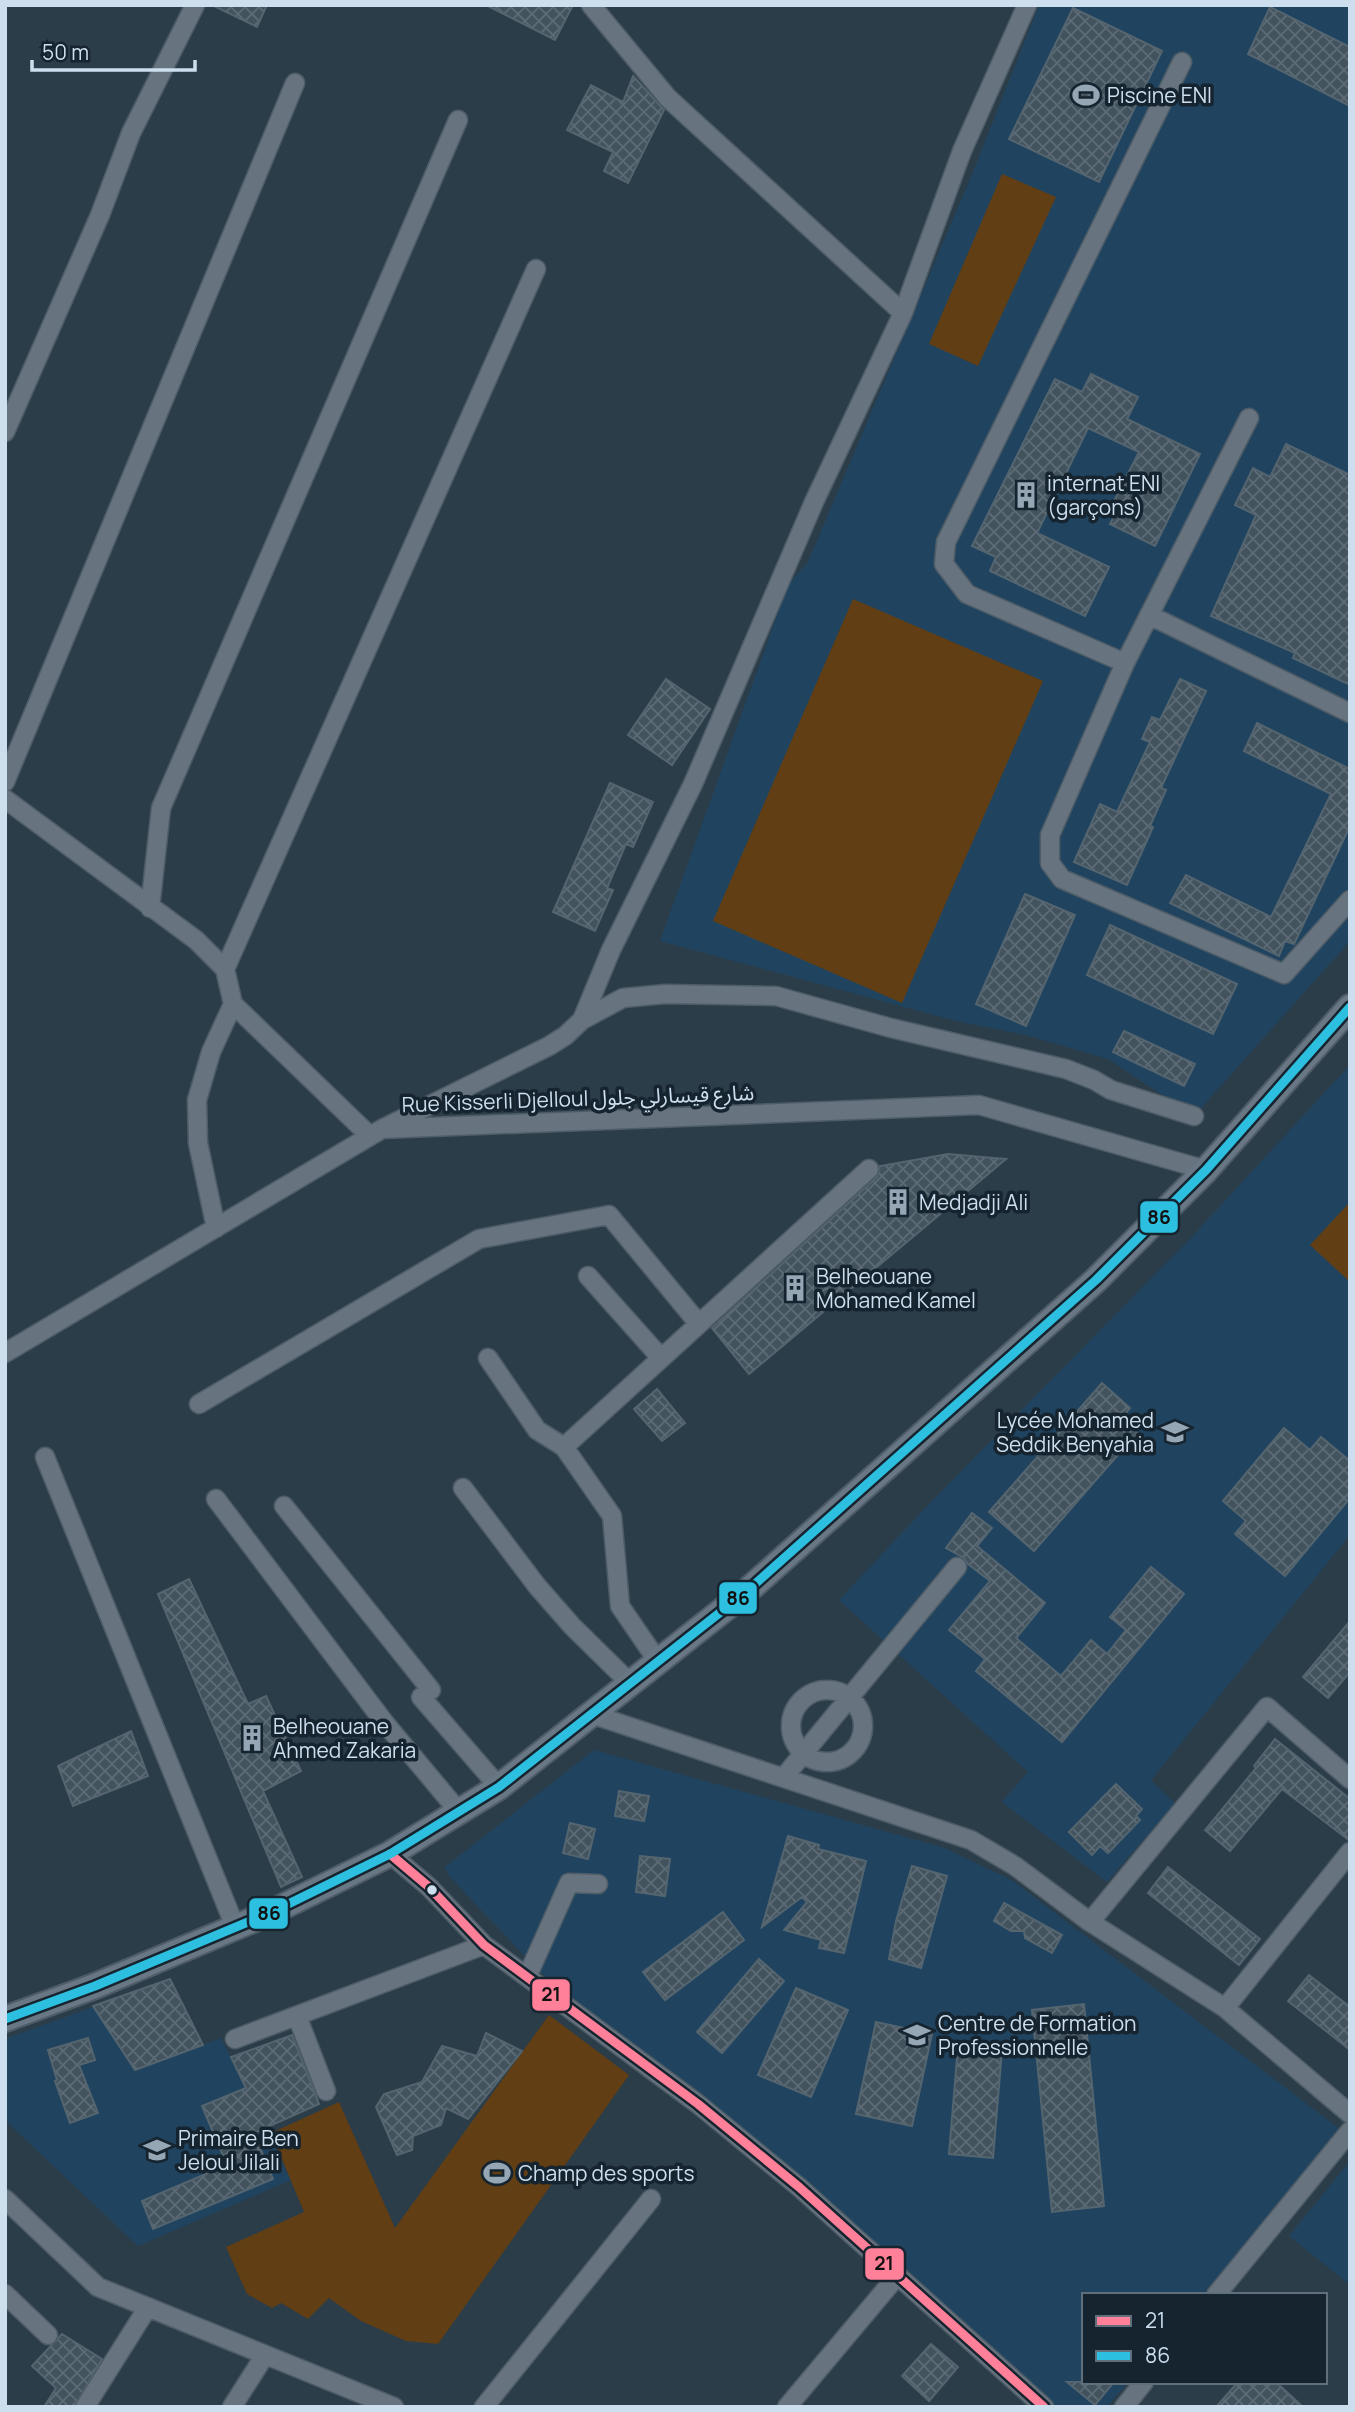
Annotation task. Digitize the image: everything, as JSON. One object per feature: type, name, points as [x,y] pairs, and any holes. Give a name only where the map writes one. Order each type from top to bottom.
[{"type":"main road","points":[[5,2019],[236,1929],[390,1854],[499,1787],[746,1592],[1096,1280],[1206,1170],[1350,1007]]},
{"type":"street","points":[[5,432],[100,215],[131,133],[195,5]]},
{"type":"street","points":[[591,5],[668,98],[903,313]]},
{"type":"street","points":[[582,1020],[611,950],[693,784],[814,502],[903,313],[962,150],[1027,5]]},
{"type":"street","points":[[1125,663],[967,594],[944,564],[946,542],[1182,61]]},
{"type":"street","points":[[5,782],[295,83]]},
{"type":"street","points":[[150,908],[162,808],[458,120]]},
{"type":"street","points":[[225,970],[536,269]]},
{"type":"street","points":[[1249,418],[1125,663],[1050,835],[1049,863],[1062,879],[1284,974],[1350,900]]},
{"type":"street","points":[[1149,615],[1350,713]]},
{"type":"street","points":[[5,799],[196,940],[225,970],[233,1004],[376,1132],[549,1046],[582,1020],[623,998],[665,994],[776,996],[891,1028],[1066,1069],[1111,1090],[1194,1116]]},
{"type":"street","points":[[216,1228],[198,1143],[197,1100],[211,1052],[233,1004]]},
{"type":"street","name":"Rue Kisserli Djelloul شارع قيسارلي جلول","points":[[5,1353],[376,1132],[979,1105],[1206,1170]]},
{"type":"street","points":[[564,1447],[869,1169]]},
{"type":"street","points":[[199,1404],[480,1239],[609,1215],[699,1324]]},
{"type":"street","points":[[588,1276],[661,1358]]},
{"type":"street","points":[[488,1358],[537,1430],[564,1447],[612,1516],[620,1606],[659,1663]]},
{"type":"street","points":[[45,1457],[236,1929]]},
{"type":"street","points":[[463,1488],[537,1586],[572,1626],[631,1684]]},
{"type":"street","points":[[216,1499],[384,1722],[460,1813]]},
{"type":"street","points":[[284,1506],[431,1690],[421,1698],[499,1787]]},
{"type":"street","points":[[784,1777],[957,1567]]},
{"type":"street","points":[[819,1691],[835,1691],[849,1698],[859,1710],[862,1726],[861,1737],[852,1751],[828,1762],[813,1759],[803,1753],[796,1745],[791,1731],[797,1706],[805,1698],[819,1691]]},
{"type":"street","points":[[1090,1922],[1267,1707],[1350,1779]]},
{"type":"street","points":[[591,1714],[971,1840],[1015,1866],[1090,1922],[1225,2008],[1350,2114]]},
{"type":"street","points":[[1225,2008],[1350,1852]]},
{"type":"street","points":[[390,1854],[429,1887],[484,1945],[698,2104],[799,2186],[1044,2407]]},
{"type":"street","points":[[527,1977],[569,1883],[598,1884]]},
{"type":"street","points":[[236,2039],[484,1945]]},
{"type":"street","points":[[297,2016],[326,2091]]},
{"type":"street","points":[[1218,2293],[1350,2131]]},
{"type":"street","points":[[5,2199],[98,2287],[386,2405]]},
{"type":"street","points":[[485,2407],[651,2199]]},
{"type":"street","points":[[787,2407],[897,2276]]},
{"type":"street","points":[[5,2294],[48,2335]]},
{"type":"street","points":[[85,2407],[148,2308]]},
{"type":"street","points":[[232,2407],[265,2355]]},
{"type":"street","points":[[1124,2407],[1142,2384]]},
{"type":"shaded area","points":[[1039,5],[1350,5],[1350,941],[1194,1116],[1108,1059],[1026,1035],[956,1021],[660,941],[788,585],[808,562],[973,172]]},
{"type":"shaded area","points":[[1002,174],[1056,197],[978,366],[929,344]]},
{"type":"shaded area","points":[[853,599],[1043,681],[902,1003],[713,921]]},
{"type":"shaded area","name":"Lycée Mohamed Seddik Benyahia","points":[[1350,1065],[1350,1535],[1151,1780],[1175,1803],[1107,1882],[1002,1802],[1028,1772],[839,1600],[931,1502],[1186,1243]]},
{"type":"shaded area","points":[[1350,1202],[1350,1282],[1310,1245]]},
{"type":"shaded area","name":"Centre de Formation Professionnelle","points":[[594,1750],[945,1848],[1013,1881],[1341,2130],[1204,2293],[1082,2293],[1082,2384],[1126,2384],[1107,2407],[1056,2407],[791,2174],[540,1972],[449,1876],[445,1867]]},
{"type":"shaded area","name":"Primaire Ben Jeloul Jilali","points":[[93,2007],[135,2070],[221,2038],[291,2180],[138,2246],[5,2120],[5,2039]]},
{"type":"shaded area","name":"Champ des sports","points":[[549,2015],[629,2075],[438,2344],[406,2341],[361,2321],[329,2298],[308,2319],[281,2303],[272,2308],[247,2294],[226,2247],[304,2212],[271,2133],[339,2102],[395,2228]]},
{"type":"shaded area","points":[[1350,2161],[1350,2285],[1289,2236]]},
{"type":"building","points":[[212,5],[267,5],[257,27]]},
{"type":"building","points":[[486,5],[573,5],[555,40]]},
{"type":"building","points":[[1270,7],[1350,47],[1350,106],[1248,54]]},
{"type":"building","name":"Piscine ENI","points":[[1073,8],[1162,51],[1099,182],[1009,139]]},
{"type":"building","points":[[633,76],[664,110],[628,183],[604,171],[613,152],[567,130],[591,85],[623,102]]},
{"type":"building","name":"internat ENI (garçons)","points":[[1091,374],[1138,397],[1127,419],[1200,454],[1155,546],[1110,524],[1115,514],[1109,511],[1139,452],[1088,428],[1037,533],[1109,567],[1085,616],[990,571],[996,557],[972,546],[1055,379],[1082,392]]},
{"type":"building","points":[[1286,444],[1350,475],[1350,685],[1293,658],[1295,653],[1211,616],[1256,515],[1235,505],[1253,468],[1270,477]]},
{"type":"building","points":[[666,679],[710,709],[672,765],[628,735]]},
{"type":"building","points":[[1180,679],[1206,691],[1161,788],[1166,790],[1127,885],[1074,862],[1100,804],[1117,812],[1150,742],[1142,739],[1152,717],[1160,720]]},
{"type":"building","points":[[1257,723],[1350,769],[1350,826],[1294,944],[1285,941],[1279,956],[1170,903],[1186,875],[1271,917],[1331,794],[1244,751]]},
{"type":"building","points":[[610,783],[653,802],[633,847],[626,844],[607,888],[613,890],[595,931],[553,912]]},
{"type":"building","points":[[1025,894],[1075,915],[1026,1026],[976,1004]]},
{"type":"building","points":[[1110,925],[1237,984],[1213,1034],[1087,975]]},
{"type":"building","points":[[1124,1031],[1195,1064],[1184,1086],[1113,1052]]},
{"type":"building","points":[[948,1154],[1006,1159],[749,1374],[712,1328],[877,1177],[880,1166]]},
{"type":"building","points":[[1102,1383],[1130,1408],[1121,1419],[1137,1433],[1034,1551],[989,1512]]},
{"type":"building","points":[[657,1389],[685,1423],[662,1441],[634,1409]]},
{"type":"building","points":[[1284,1428],[1310,1450],[1321,1437],[1350,1461],[1350,1498],[1285,1576],[1235,1534],[1246,1521],[1223,1501]]},
{"type":"building","points":[[972,1513],[992,1528],[977,1546],[1045,1603],[1016,1638],[1061,1676],[1091,1640],[1107,1654],[1126,1630],[1110,1617],[1151,1567],[1184,1594],[1062,1742],[976,1671],[985,1659],[949,1630],[990,1581],[964,1558],[946,1548]]},
{"type":"building","name":"Belheouane Ahmed Zakaria","points":[[189,1579],[248,1704],[266,1696],[301,1771],[263,1791],[302,1877],[281,1887],[158,1594]]},
{"type":"building","points":[[1350,1621],[1350,1672],[1328,1698],[1303,1677]]},
{"type":"building","points":[[131,1731],[148,1776],[73,1806],[58,1766]]},
{"type":"building","points":[[1275,1739],[1350,1799],[1350,1841],[1282,1789],[1230,1851],[1205,1830],[1256,1768],[1254,1766]]},
{"type":"building","points":[[1116,1784],[1142,1809],[1136,1816],[1140,1820],[1108,1853],[1100,1846],[1092,1855],[1069,1832]]},
{"type":"building","points":[[619,1791],[649,1796],[644,1821],[615,1816]]},
{"type":"building","points":[[570,1823],[595,1829],[588,1859],[563,1853]]},
{"type":"building","points":[[788,1836],[819,1845],[818,1849],[866,1861],[844,1953],[819,1948],[821,1940],[784,1930],[807,1902],[802,1897],[762,1927]]},
{"type":"building","points":[[640,1856],[670,1859],[665,1896],[636,1892]]},
{"type":"building","points":[[912,1866],[947,1876],[921,1968],[889,1959],[896,1921]]},
{"type":"building","points":[[1168,1867],[1260,1939],[1239,1965],[1148,1893]]},
{"type":"building","points":[[1004,1903],[1062,1935],[1052,1953],[1025,1938],[1024,1931],[1011,1931],[994,1921]]},
{"type":"building","points":[[723,1912],[744,1940],[665,2000],[643,1972]]},
{"type":"building","points":[[759,1959],[784,1981],[722,2053],[697,2032]]},
{"type":"building","points":[[1309,1975],[1350,2007],[1350,2050],[1288,2001]]},
{"type":"building","points":[[170,1979],[203,2045],[135,2070],[93,2006]]},
{"type":"building","points":[[796,1988],[848,2010],[811,2097],[758,2075]]},
{"type":"building","points":[[1084,2004],[1104,2206],[1052,2212],[1032,2010]]},
{"type":"building","points":[[876,2022],[932,2034],[912,2126],[856,2114]]},
{"type":"building","points":[[486,2033],[522,2051],[468,2119],[446,2108],[441,2125],[413,2136],[412,2150],[397,2155],[376,2107],[384,2094],[422,2082],[442,2046],[477,2056]]},
{"type":"building","points":[[292,2035],[319,2104],[254,2133],[273,2179],[153,2229],[142,2201],[227,2165],[202,2106],[246,2088],[231,2057]]},
{"type":"building","points":[[88,2038],[95,2060],[79,2065],[98,2113],[70,2123],[55,2081],[57,2080],[48,2050]]},
{"type":"building","points":[[958,2046],[1002,2050],[993,2158],[949,2154]]},
{"type":"building","points":[[62,2334],[102,2359],[74,2407],[44,2407],[56,2388],[32,2366]]},
{"type":"building","points":[[931,2344],[958,2367],[929,2401],[902,2376]]},
{"type":"building","points":[[1067,2382],[1112,2384],[1095,2405]]},
{"type":"building","points":[[1236,2384],[1278,2384],[1303,2407],[1216,2407]]},
{"type":"transit line","name":"86","points":[[5,2019],[95,1986],[272,1912],[390,1854],[499,1787],[746,1592],[1096,1280],[1206,1170],[1350,1007]]},
{"type":"transit line","name":"21","points":[[390,1854],[429,1887],[484,1945],[698,2104],[799,2187],[1044,2407]]},
{"type":"place","name":"Piscine ENI","points":[[1086,95]]},
{"type":"place","name":"internat ENI (garçons)","points":[[1026,495]]},
{"type":"place","name":"Medjadji Ali","points":[[898,1202]]},
{"type":"place","name":"Belheouane Mohamed Kamel","points":[[795,1288]]},
{"type":"place","name":"Lycée Mohamed Seddik Benyahia","points":[[1175,1432]]},
{"type":"place","name":"Belheouane Ahmed Zakaria","points":[[252,1738]]},
{"type":"place","name":"Centre de Formation Professionnelle","points":[[917,2035]]},
{"type":"place","name":"Primaire Ben Jeloul Jilali","points":[[157,2150]]},
{"type":"place","name":"Champ des sports","points":[[497,2173]]}]
